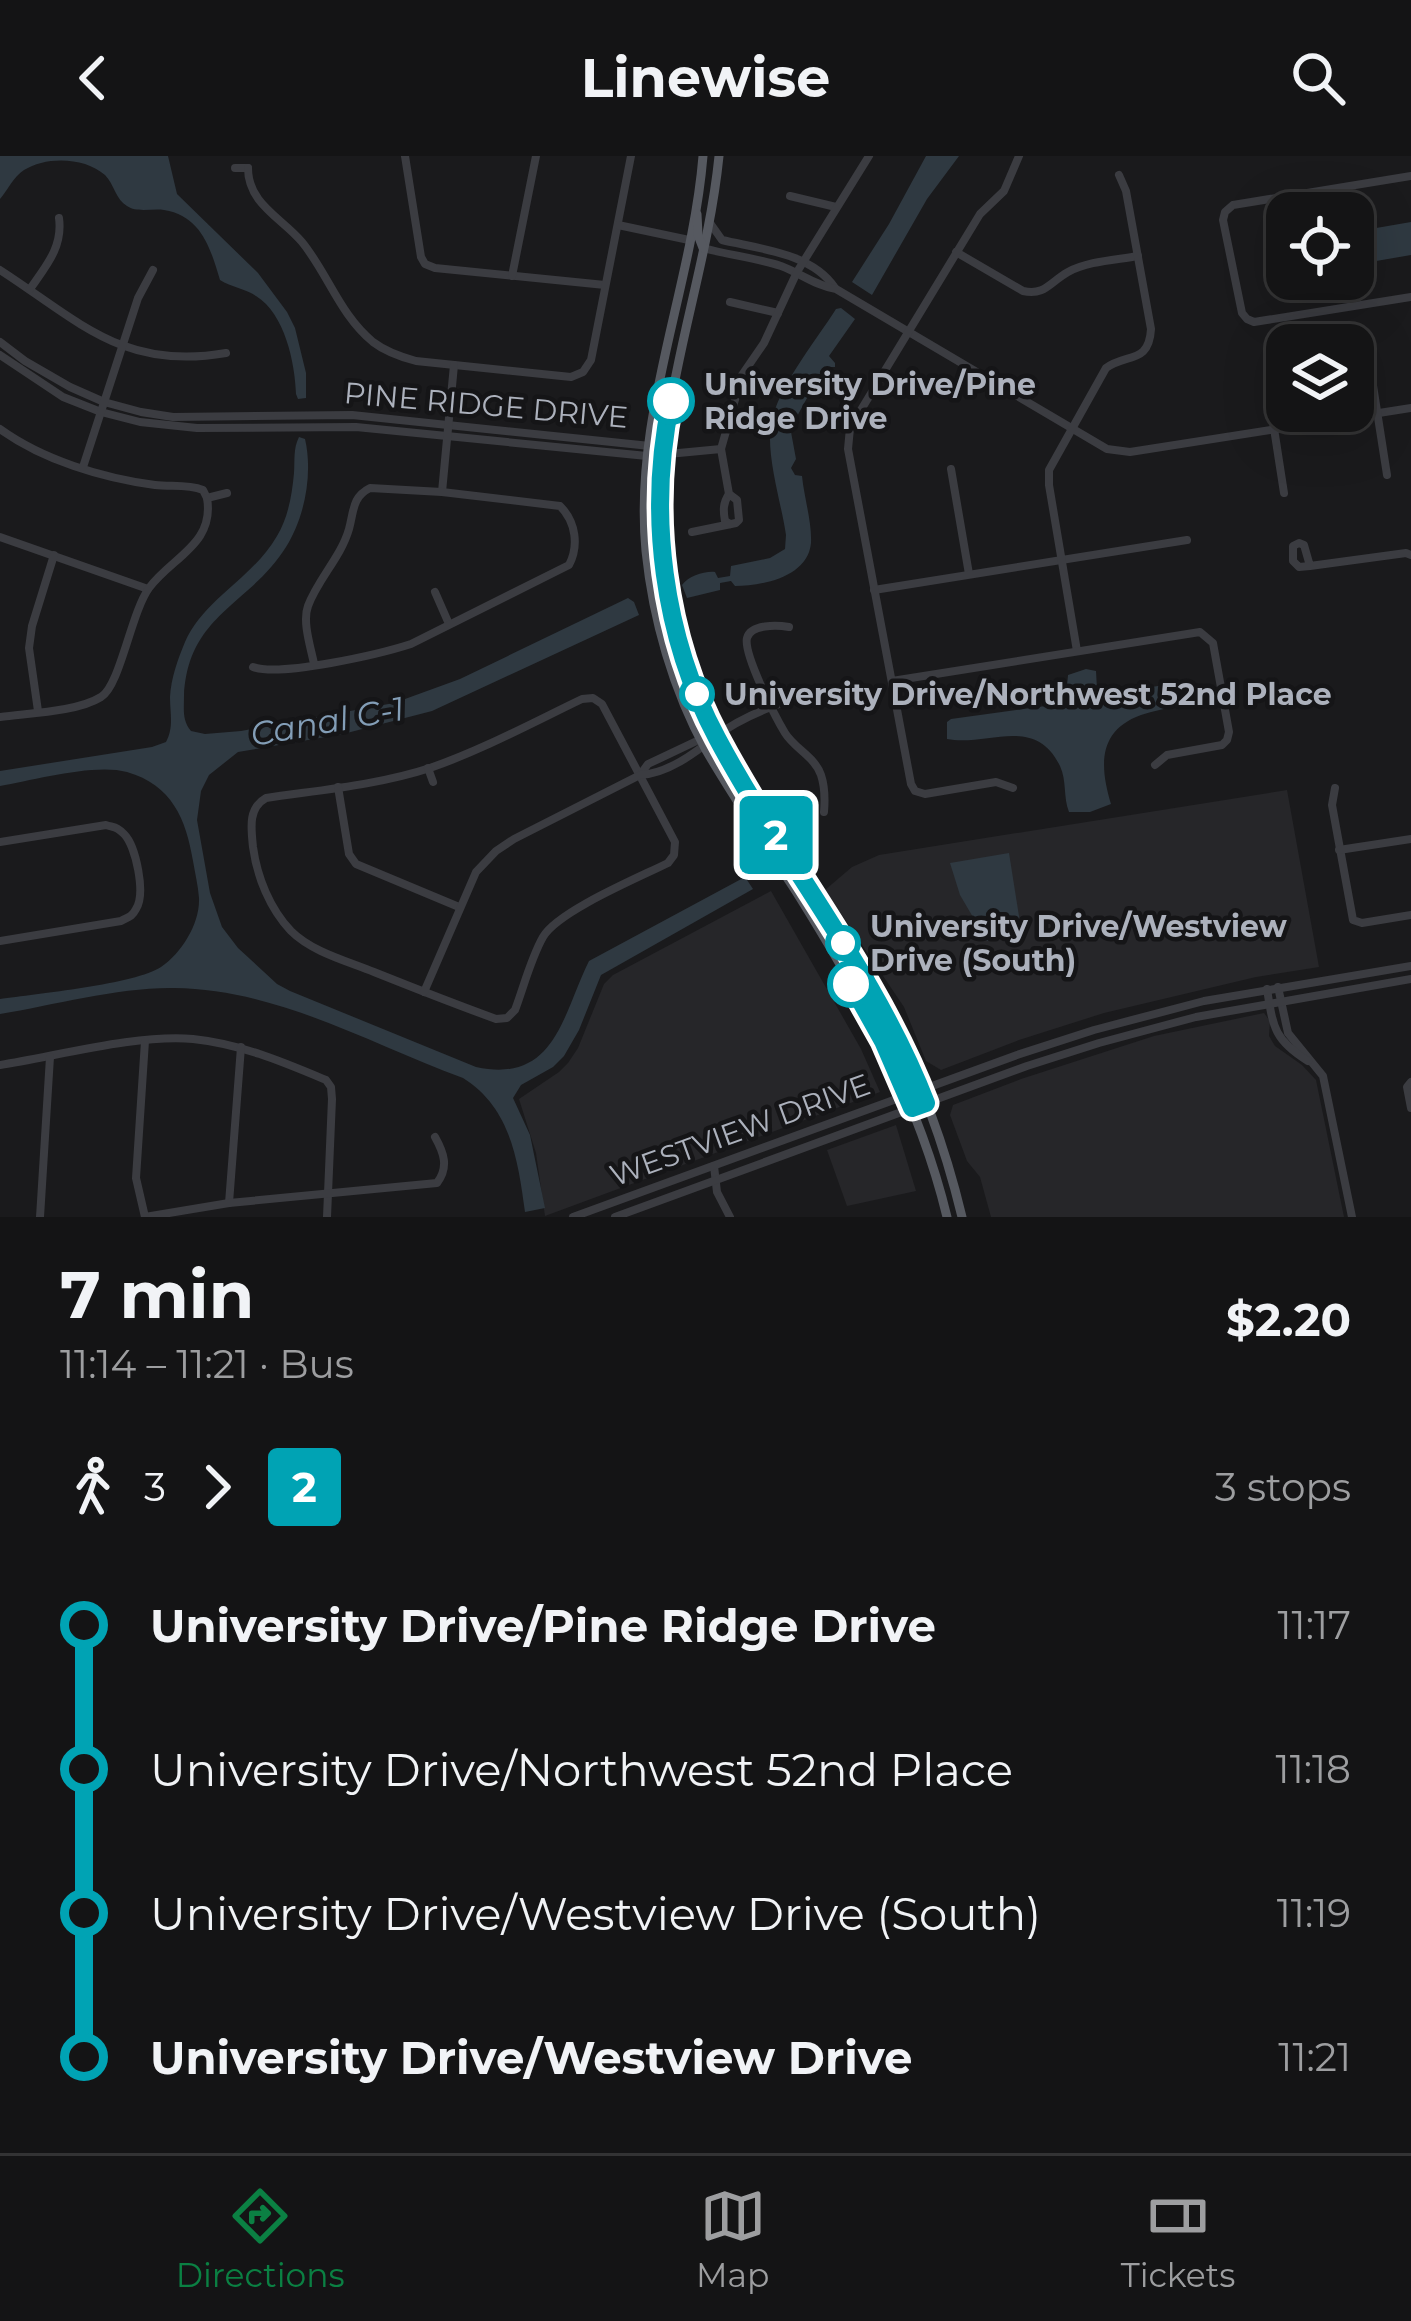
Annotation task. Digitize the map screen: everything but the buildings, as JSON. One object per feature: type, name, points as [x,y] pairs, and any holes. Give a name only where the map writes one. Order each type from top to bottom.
[{"type":"main road","points":[[704,156],[647,450],[646,546],[655,609],[676,682],[702,743],[883,1041],[912,1108],[947,1217]]},
{"type":"main road","points":[[718,156],[662,452],[661,539],[672,614],[689,674],[716,736],[873,991],[921,1090],[962,1217]]},
{"type":"main road","points":[[695,209],[703,248]]},
{"type":"main road","points":[[689,240],[696,254],[694,287]]},
{"type":"main road","points":[[801,901],[823,910]]},
{"type":"street","points":[[405,156],[425,264],[605,285]]},
{"type":"street","points":[[512,276],[536,156]]},
{"type":"street","points":[[235,168],[250,164],[248,178],[256,199],[299,239],[323,270],[346,313],[376,345],[416,361],[571,377],[584,372],[591,360],[631,156]]},
{"type":"street","points":[[692,532],[739,520],[721,448],[734,396],[796,272],[868,156]]},
{"type":"street","points":[[1013,788],[996,782],[925,794],[910,784],[848,448],[850,428],[980,214],[1004,191],[1019,156]]},
{"type":"street","points":[[1077,651],[1049,470],[1106,368],[1137,357],[1150,340],[1151,329],[1119,175]]},
{"type":"street","points":[[1411,176],[1233,206],[1223,220],[1246,319],[1254,322],[1411,297]]},
{"type":"street","points":[[790,196],[836,207]]},
{"type":"street","points":[[30,289],[57,248],[59,218]]},
{"type":"street","points":[[709,220],[722,240],[803,261],[836,289]]},
{"type":"street","points":[[618,225],[689,240]]},
{"type":"street","points":[[703,248],[775,264],[836,289],[1107,449],[1130,452],[1266,431]]},
{"type":"street","points":[[956,252],[1034,293],[1078,268],[1138,256]]},
{"type":"street","points":[[0,270],[78,325],[123,346],[166,357],[226,353]]},
{"type":"street","points":[[82,467],[138,298],[153,270]]},
{"type":"street","points":[[730,302],[778,314]]},
{"type":"street","name":"PINE RIDGE DRIVE","points":[[0,342],[102,407]]},
{"type":"street","name":"PINE RIDGE DRIVE","points":[[0,355],[44,386],[102,407],[172,417],[321,414],[662,452]]},
{"type":"street","points":[[442,492],[454,365]]},
{"type":"street","points":[[1374,393],[1387,475]]},
{"type":"street","points":[[1374,413],[1411,408]]},
{"type":"street","points":[[0,429],[41,452],[118,478],[193,486],[202,490],[208,508],[204,533],[196,544],[148,589],[106,695],[85,704],[0,717]]},
{"type":"street","points":[[1274,432],[1284,493]]},
{"type":"street","points":[[662,452],[721,448]]},
{"type":"street","points":[[951,469],[969,574]]},
{"type":"street","points":[[253,667],[264,671],[314,664],[411,644],[569,565],[575,553],[573,526],[566,512],[560,506],[442,492],[364,491],[355,502],[333,566],[308,605],[314,664]]},
{"type":"street","points":[[207,498],[227,493]]},
{"type":"street","points":[[0,537],[148,589]]},
{"type":"street","points":[[874,590],[1187,540]]},
{"type":"street","points":[[1310,566],[1411,555]]},
{"type":"street","points":[[38,711],[29,648],[54,556]]},
{"type":"street","points":[[435,592],[449,624]]},
{"type":"street","points":[[789,627],[753,630],[747,637],[751,661],[787,736],[821,774],[824,812]]},
{"type":"street","points":[[892,681],[1200,632],[1213,643],[1227,740],[1222,745],[1167,755],[1155,765]]},
{"type":"street","points":[[424,992],[476,872],[496,851],[640,775],[648,764],[669,760],[772,708],[814,694],[830,696]]},
{"type":"street","points":[[592,698],[602,704],[674,842],[668,863],[551,926],[515,1010],[507,1018],[496,1019],[324,952],[294,934],[276,912],[258,869],[253,847],[256,803],[428,769],[592,698]]},
{"type":"street","points":[[428,769],[433,782]]},
{"type":"street","points":[[338,787],[349,854],[356,864],[459,907]]},
{"type":"street","points":[[1335,788],[1332,805],[1353,920],[1362,923],[1411,915]]},
{"type":"street","points":[[0,842],[106,825],[118,828],[133,851],[141,895],[138,907],[121,921],[0,941]]},
{"type":"street","points":[[1339,850],[1411,838]]},
{"type":"street","name":"WESTVIEW DRIVE","points":[[573,1217],[1107,1026],[1272,988],[1411,966]]},
{"type":"street","name":"WESTVIEW DRIVE","points":[[615,1217],[1099,1043],[1196,1017],[1411,980]]},
{"type":"street","points":[[1272,988],[1281,1001],[1288,1034],[1323,1076],[1352,1217]]},
{"type":"street","points":[[1272,988],[1269,1003],[1284,1046],[1315,1065]]},
{"type":"street","points":[[0,1065],[145,1041],[194,1040],[241,1047],[326,1080],[331,1087],[327,1217]]},
{"type":"street","points":[[145,1041],[136,1178],[145,1217],[229,1203],[437,1184],[445,1163],[435,1137]]},
{"type":"street","points":[[229,1203],[241,1047]]},
{"type":"street","points":[[40,1217],[50,1057]]},
{"type":"street","points":[[1411,1082],[1407,1087],[1411,1108]]},
{"type":"street","points":[[709,1168],[730,1217]]},
{"type":"shaded area","points":[[1287,790],[1319,967],[1104,1013],[941,1070],[926,1061],[904,1007],[825,890],[852,867],[879,855]]},
{"type":"shaded area","points":[[771,891],[861,1049],[880,1092],[545,1216],[536,1153],[519,1099],[568,1063],[604,984],[613,975]]},
{"type":"shaded area","points":[[1264,1013],[1275,1046],[1316,1080],[1344,1217],[991,1217],[980,1177],[967,1161],[950,1115],[953,1105],[1154,1036]]},
{"type":"shaded area","points":[[896,1125],[916,1191],[847,1206],[827,1150]]},
{"type":"water","points":[[0,156],[168,156],[177,194],[258,273],[287,312],[306,373],[306,398],[298,399],[296,394],[291,354],[274,315],[256,296],[220,280],[203,236],[188,219],[164,210],[131,208],[97,169],[65,160],[24,170],[0,199]]},
{"type":"water","points":[[926,156],[959,156],[927,199],[872,295],[852,282]]},
{"type":"water","points":[[1411,222],[1411,255],[1374,261],[1374,228]]},
{"type":"water","points":[[841,308],[855,319],[829,356],[835,367],[824,367],[791,432],[796,459],[791,468],[802,476],[809,518],[808,555],[782,577],[746,586],[720,583],[720,590],[687,598],[682,585],[693,577],[711,572],[718,578],[730,576],[731,566],[770,558],[785,549],[771,458],[772,418],[796,369]]},
{"type":"water","name":"Canal C-1","points":[[299,437],[305,439],[308,466],[298,522],[271,567],[208,628],[196,646],[184,696],[191,731],[241,731],[394,703],[460,679],[628,598],[639,615],[432,711],[343,734],[238,752],[209,775],[201,791],[197,820],[210,893],[222,927],[238,948],[290,991],[476,1067],[502,1070],[523,1065],[552,1041],[589,961],[745,877],[753,889],[601,975],[564,1056],[521,1085],[513,1098],[530,1135],[545,1208],[525,1212],[509,1137],[479,1090],[463,1078],[322,1020],[249,998],[174,988],[109,993],[0,1014],[0,999],[84,988],[148,973],[169,961],[188,937],[199,898],[190,846],[181,818],[155,785],[127,772],[98,770],[0,786],[0,771],[166,742],[172,683],[185,642],[204,613],[277,536],[289,506]]},
{"type":"water","points":[[1096,671],[1097,689],[1103,695],[1170,684],[1178,692],[1178,705],[1127,722],[1109,740],[1104,764],[1111,804],[1090,812],[1069,812],[1060,766],[1037,741],[1009,736],[947,739],[951,719],[1053,705],[1065,692],[1068,675]]},
{"type":"water","points":[[1009,853],[1021,929],[987,941],[960,895],[950,863]]},
{"type":"bus line","name":"2","points":[[671,401],[662,452],[661,539],[672,614],[689,674],[716,736],[873,991],[926,1103],[912,1108],[851,984]]},
{"type":"place","name":"University Drive/Pine Ridge Drive","points":[[671,401]]},
{"type":"place","name":"University Drive/Northwest 52nd Place","points":[[697,694]]},
{"type":"place","name":"University Drive/Westview Drive (South)","points":[[843,943]]}]
